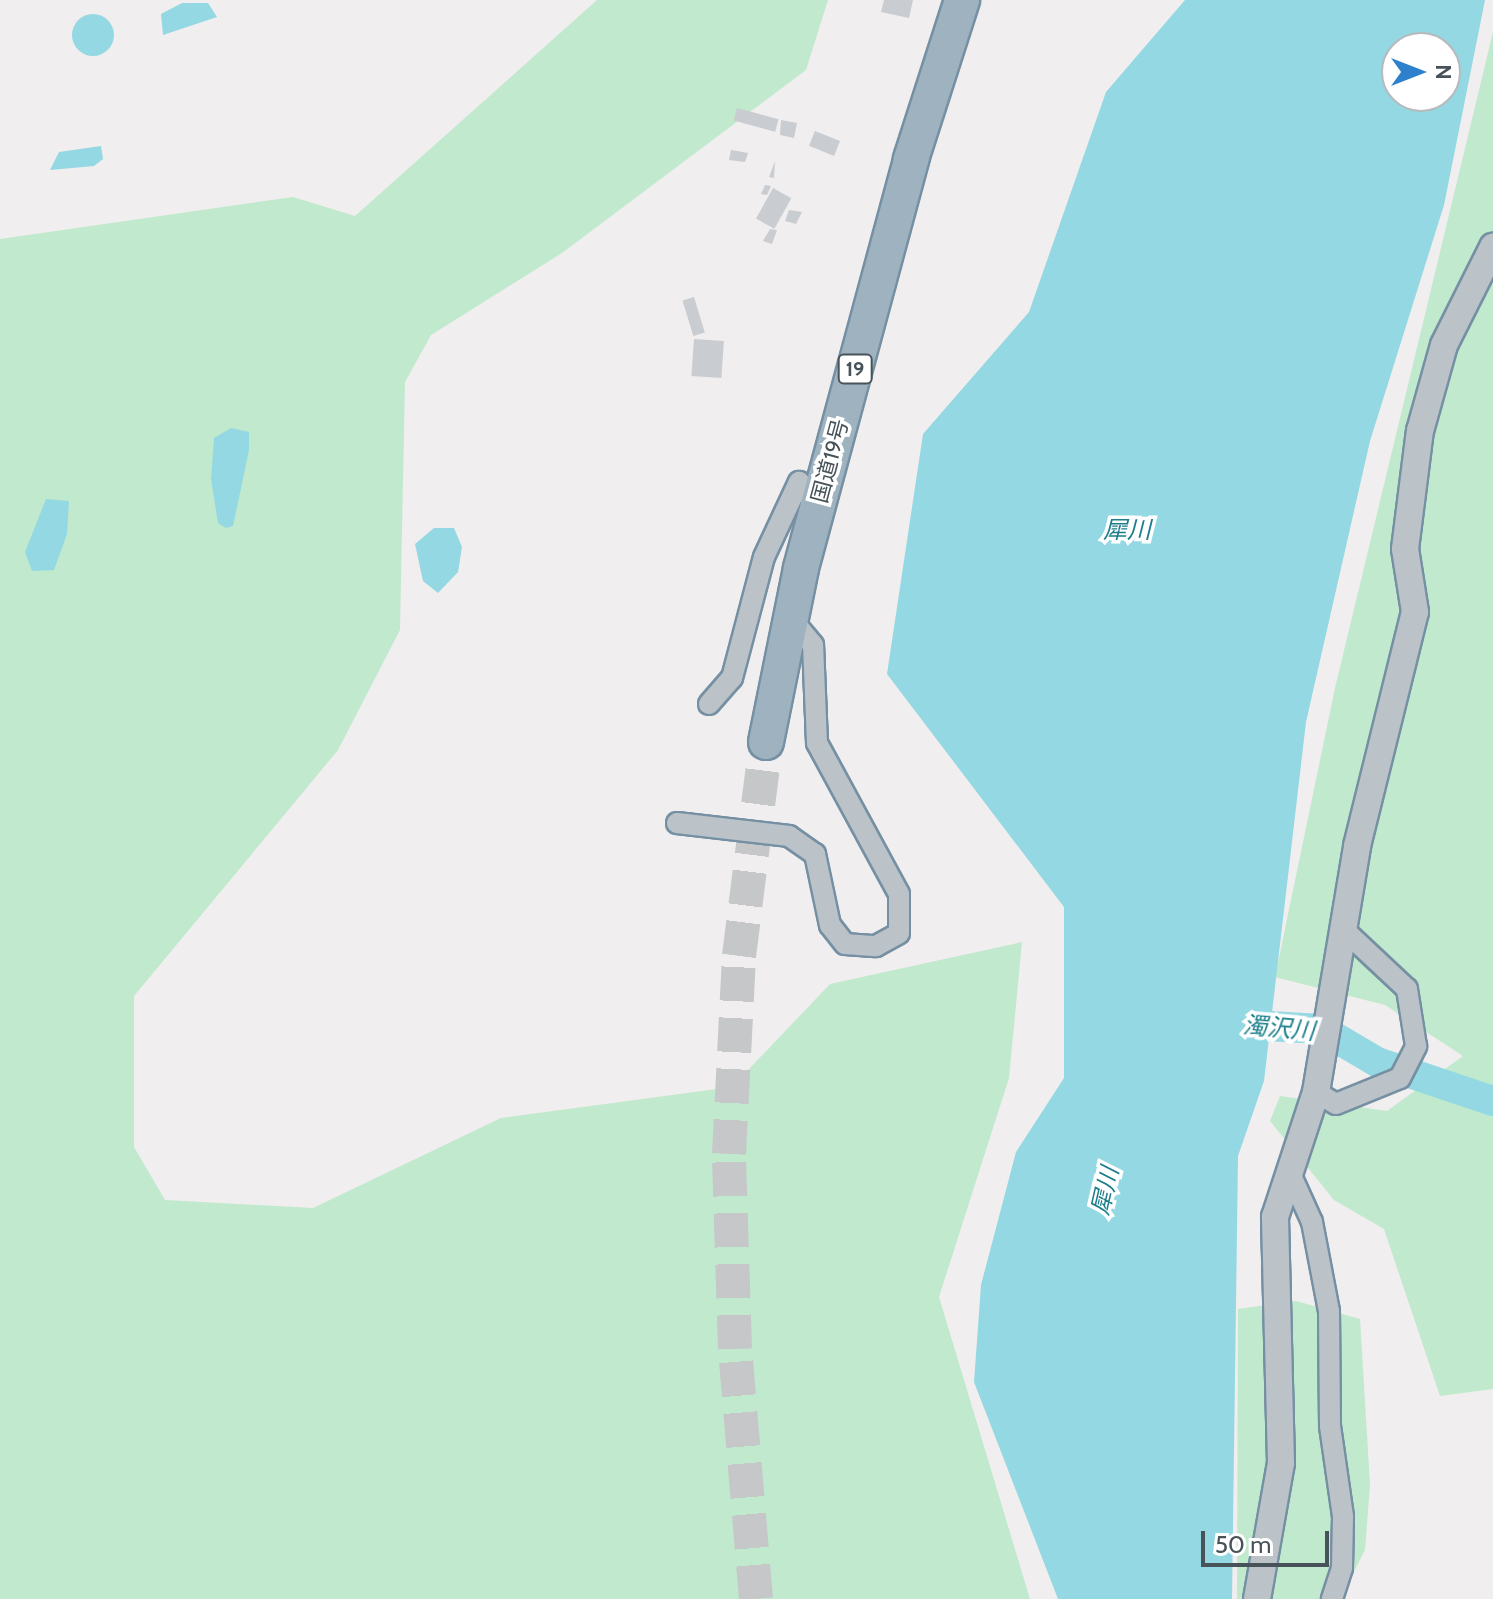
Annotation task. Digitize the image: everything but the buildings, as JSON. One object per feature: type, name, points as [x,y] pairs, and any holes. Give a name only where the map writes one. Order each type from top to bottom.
[{"type":"highway","name":"国道19号","points":[[766,742],[790,618],[817,507],[911,159],[962,0]]},
{"type":"street","points":[[1257,1599],[1281,1463],[1275,1217],[1316,1092],[1357,846],[1415,612],[1405,549],[1420,431],[1444,345],[1493,247]]},
{"type":"street","points":[[709,704],[732,678],[764,557],[799,482],[817,507]]},
{"type":"street","points":[[677,823],[789,836],[815,854],[830,925],[845,944],[876,946],[899,933],[899,894],[817,743],[813,645],[790,618]]},
{"type":"street","points":[[1316,1092],[1336,1104],[1400,1078],[1416,1046],[1407,989],[1345,931]]},
{"type":"street","points":[[1289,1171],[1312,1222],[1329,1311],[1330,1426],[1343,1516],[1342,1568],[1332,1599]]},
{"type":"green space","points":[[597,0],[828,0],[806,70],[562,253],[431,335],[405,382],[400,630],[338,750],[134,996],[134,1147],[165,1200],[313,1208],[501,1118],[732,1087],[830,984],[1022,942],[1009,1078],[939,1297],[1030,1599],[0,1599],[0,239],[293,197],[355,216]]},
{"type":"green space","points":[[1493,32],[1493,1389],[1440,1396],[1384,1229],[1334,1200],[1270,1121],[1280,1096],[1387,1111],[1463,1056],[1385,1005],[1275,977],[1335,688]]},
{"type":"green space","points":[[1296,1301],[1360,1319],[1370,1485],[1365,1550],[1340,1599],[1237,1599],[1238,1309]]},
{"type":"water","name":"犀川","points":[[1185,0],[1485,0],[1444,205],[1370,441],[1306,722],[1264,1081],[1238,1156],[1232,1599],[1058,1599],[974,1382],[981,1285],[1016,1152],[1064,1078],[1064,907],[887,674],[923,434],[1029,312],[1106,92]]},
{"type":"water","points":[[182,3],[208,3],[217,17],[163,35],[161,14]]},
{"type":"water","points":[[93,14],[108,20],[114,35],[108,50],[93,56],[78,50],[72,35],[78,20]]},
{"type":"water","points":[[101,146],[103,159],[94,166],[50,170],[59,152]]},
{"type":"water","points":[[231,428],[249,432],[249,450],[233,526],[226,528],[218,523],[211,479],[214,438]]},
{"type":"water","points":[[46,499],[69,501],[67,534],[54,570],[32,571],[25,552]]},
{"type":"water","points":[[434,528],[454,528],[462,547],[458,572],[438,593],[423,581],[415,544]]},
{"type":"waterway","name":"濁沢川","points":[[1232,1024],[1321,1029],[1377,1062],[1493,1101]]},
{"type":"tunnel","points":[[756,1599],[735,1349],[729,1154],[739,956],[766,742]]}]
